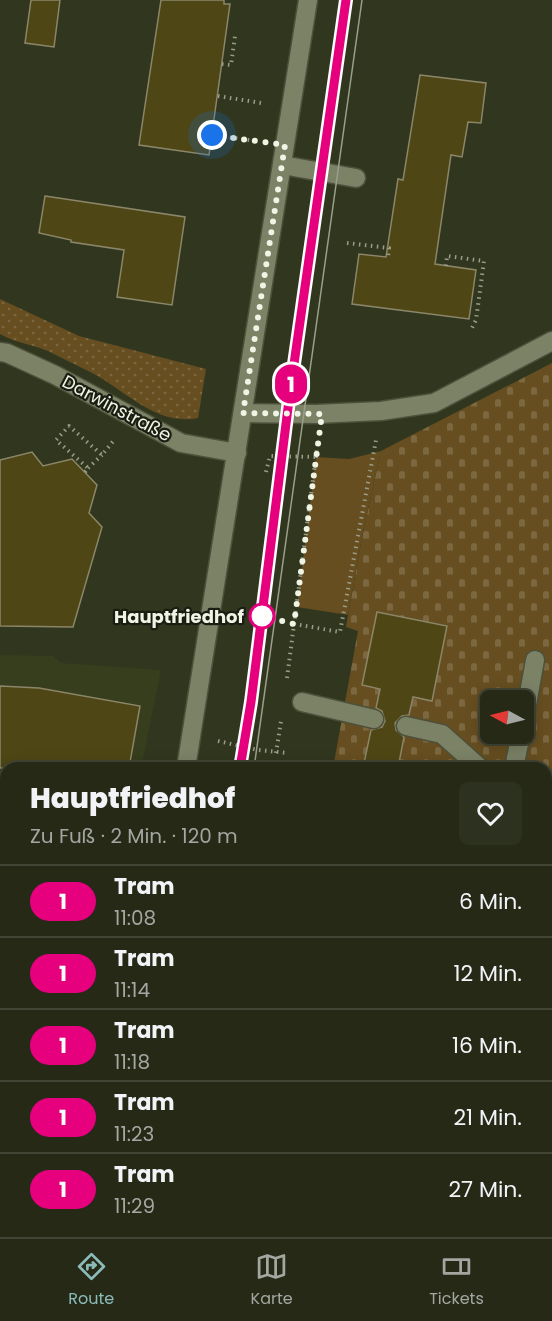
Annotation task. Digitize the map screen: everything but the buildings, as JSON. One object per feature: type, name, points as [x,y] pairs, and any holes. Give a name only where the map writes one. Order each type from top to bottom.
[{"type":"street","points":[[187,762],[308,0]]},
{"type":"street","points":[[282,165],[356,178]]},
{"type":"street","points":[[243,413],[322,414],[381,411],[435,403],[552,341]]},
{"type":"street","name":"Darwinstraße","points":[[0,352],[55,375],[181,443],[237,453]]},
{"type":"street","points":[[530,690],[535,660]]},
{"type":"street","points":[[302,702],[374,719]]},
{"type":"street","points":[[406,726],[442,734],[473,762]]},
{"type":"street","points":[[515,762],[519,744]]},
{"type":"path","points":[[222,64],[231,65],[235,36]]},
{"type":"path","points":[[218,96],[291,107]]},
{"type":"path","points":[[212,135],[285,145]]},
{"type":"path","points":[[347,243],[389,248],[388,258]]},
{"type":"path","points":[[446,266],[447,256],[484,261],[476,320],[472,328]]},
{"type":"path","points":[[294,624],[340,632],[381,411]]},
{"type":"path","points":[[286,683],[322,414]]},
{"type":"path","points":[[102,455],[69,426],[56,440],[86,470],[102,455],[118,436],[129,415]]},
{"type":"path","points":[[266,472],[270,456],[316,457]]},
{"type":"path","points":[[276,753],[281,718]]},
{"type":"path","points":[[192,736],[276,753],[288,753]]},
{"type":"shaded area","points":[[0,655],[53,656],[61,663],[161,670],[142,762],[0,762]]},
{"type":"green space","points":[[0,299],[79,336],[206,369],[198,418],[169,417],[156,412],[83,368],[48,351],[0,334]]},
{"type":"green space","points":[[552,363],[552,762],[334,762],[358,631],[346,627],[363,532],[381,451]]},
{"type":"green space","points":[[381,451],[348,615],[297,607],[316,457],[349,459]]},
{"type":"tram line","points":[[241,762],[287,413],[346,0]]},
{"type":"tram line","name":"1","points":[[241,762],[320,172],[346,0]]},
{"type":"tram line","points":[[255,762],[362,0]]},
{"type":"place","name":"Hauptfriedhof","points":[[262,616]]},
{"type":"route","points":[[212,135],[285,145],[243,413],[322,414],[294,624],[262,616]]}]
